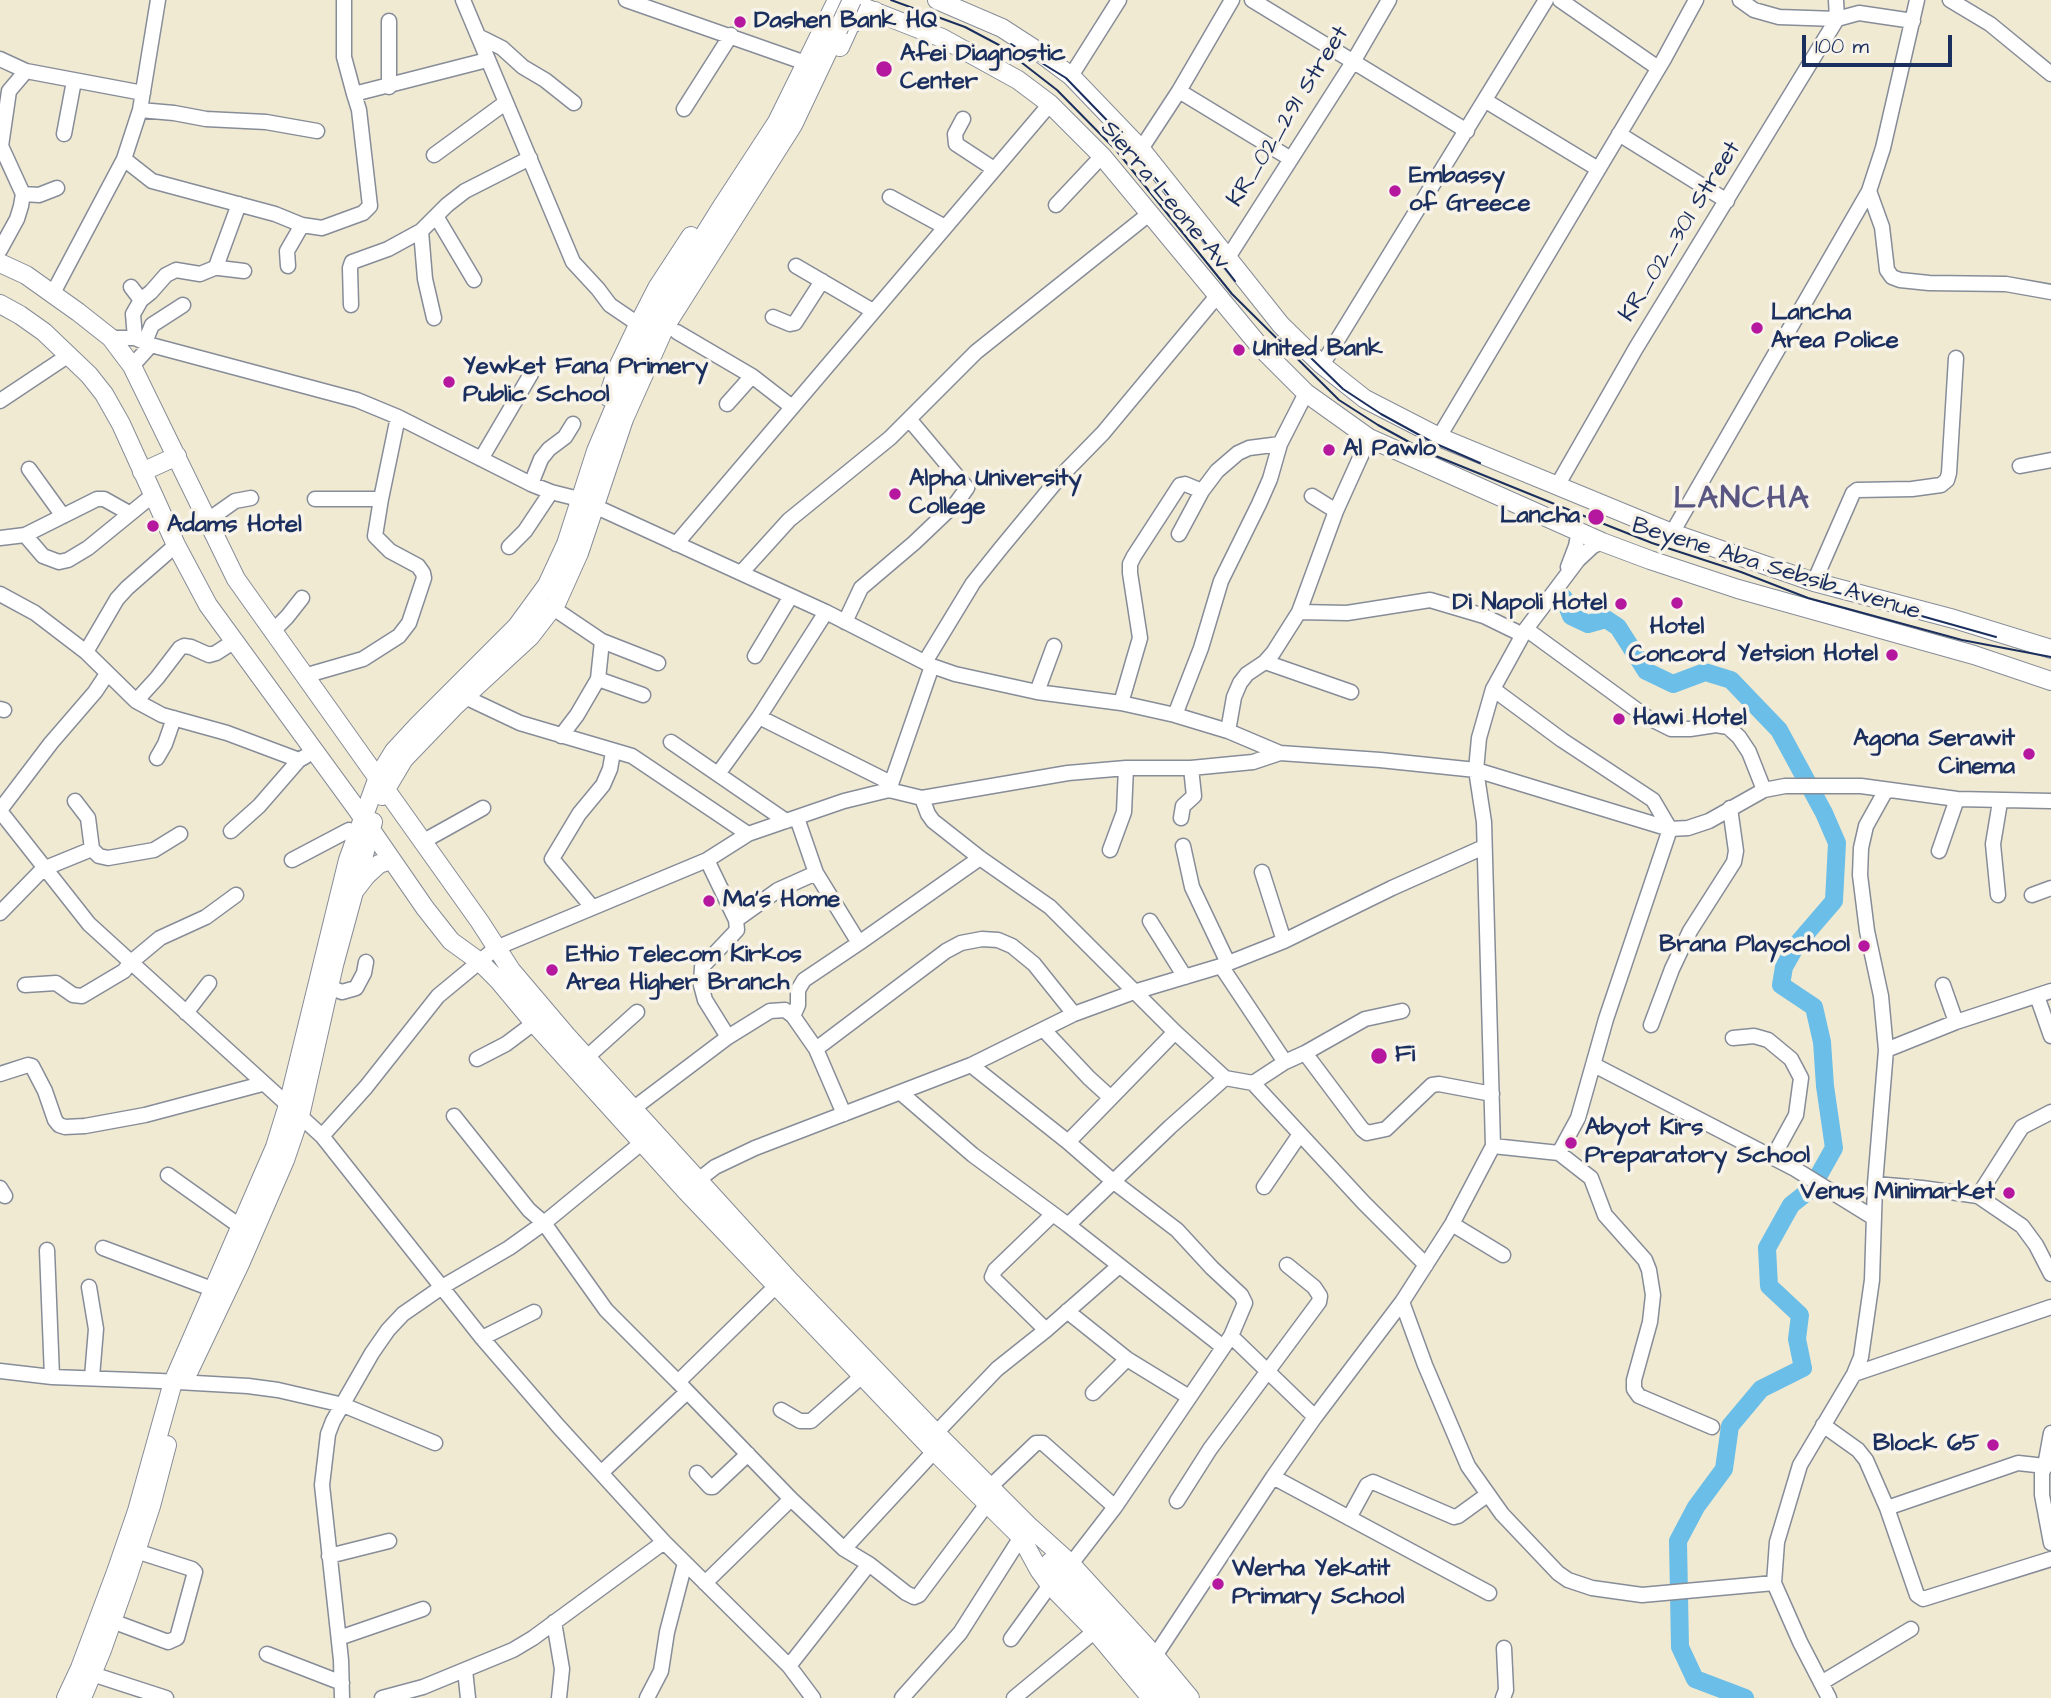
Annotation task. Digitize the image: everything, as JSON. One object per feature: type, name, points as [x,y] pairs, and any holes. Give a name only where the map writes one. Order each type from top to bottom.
[{"type":"main road","points":[[396,760],[530,637],[553,608],[579,553],[597,430],[611,386],[638,324],[674,260],[780,103],[826,0]]},
{"type":"main road","points":[[609,465],[624,419],[665,327],[793,125],[832,27],[837,0]]},
{"type":"main road","name":"Sierra Leone Av","points":[[845,0],[916,26],[984,60],[1018,80],[1050,104],[1102,156],[1262,349],[1306,393],[1369,438],[1420,462]]},
{"type":"main road","points":[[596,451],[652,320],[777,122],[832,27],[852,0]]},
{"type":"main road","name":"Sierra Leone Av","points":[[937,0],[968,5],[1071,76],[1141,149],[1281,324],[1322,365],[1365,399],[1439,437]]},
{"type":"main road","points":[[82,1698],[151,1506],[179,1382],[254,1233],[285,1160],[294,1110],[347,890],[366,823],[382,783],[396,760],[450,691],[528,614],[547,585],[586,503],[609,465],[621,452],[677,332],[732,233],[801,130],[850,25],[875,11]]},
{"type":"main road","points":[[0,263],[26,275],[53,293],[111,338],[132,366],[236,579],[480,922],[511,970],[586,1058],[634,1108],[648,1138]]},
{"type":"main road","points":[[0,304],[44,332],[104,394],[121,424],[176,545],[208,605],[306,756],[345,793],[451,941],[480,962],[534,1023],[791,1282],[1116,1631],[1172,1698]]},
{"type":"main road","name":"Beyene Aba Sebsib Avenue","points":[[1439,437],[1672,533],[1814,582],[2049,645]]},
{"type":"main road","points":[[142,472],[177,456]]},
{"type":"main road","name":"Beyene Aba Sebsib Avenue","points":[[1420,462],[1602,542],[1738,589],[2044,674]]},
{"type":"main road","points":[[1973,655],[1982,628]]},
{"type":"main road","points":[[2044,674],[2049,645]]},
{"type":"main road","points":[[356,748],[396,760]]},
{"type":"main road","points":[[396,760],[396,784],[401,811]]},
{"type":"main road","points":[[66,1698],[116,1572],[212,1289],[294,1110],[330,987],[347,890],[340,870],[349,830],[350,814],[345,793]]},
{"type":"main road","points":[[347,890],[379,864],[391,860]]},
{"type":"main road","points":[[692,1185],[776,1286],[862,1376],[938,1442]]},
{"type":"main road","points":[[1025,1532],[1072,1564],[1190,1698]]},
{"type":"main road","points":[[1025,1532],[1039,1570],[1050,1585],[1095,1631],[1150,1698]]},
{"type":"street","points":[[53,293],[124,159],[144,93],[158,0]]},
{"type":"street","points":[[124,159],[152,181],[275,214],[302,225],[322,228],[363,213],[370,206],[359,110],[344,57],[344,0]]},
{"type":"street","points":[[463,0],[573,262],[610,304],[638,324]]},
{"type":"street","points":[[626,0],[800,61]]},
{"type":"street","points":[[1071,76],[1119,0]]},
{"type":"street","points":[[1141,149],[1232,0]]},
{"type":"street","points":[[1252,0],[1467,131]]},
{"type":"street","name":"KR_02_291 Street","points":[[1227,258],[1353,62],[1389,0]]},
{"type":"street","points":[[1322,365],[1546,0]]},
{"type":"street","points":[[1560,0],[1658,68]]},
{"type":"street","points":[[1439,437],[1696,0]]},
{"type":"street","points":[[1740,0],[1754,10],[1772,16],[1837,19],[1859,13],[1913,21]]},
{"type":"street","points":[[1836,0],[1837,19]]},
{"type":"street","points":[[1672,533],[1869,191],[1883,148],[1917,0]]},
{"type":"street","points":[[1950,0],[1990,24],[2051,74]]},
{"type":"street","name":"KR_02_301 Street","points":[[1557,485],[1636,348],[1837,19]]},
{"type":"street","points":[[388,21],[389,87]]},
{"type":"street","points":[[684,109],[731,35]]},
{"type":"street","points":[[480,37],[502,48],[523,67],[575,103]]},
{"type":"street","points":[[0,59],[26,71],[144,93]]},
{"type":"street","points":[[354,94],[487,60]]},
{"type":"street","points":[[0,250],[17,219],[23,194],[1,147],[5,88],[26,71]]},
{"type":"street","points":[[64,134],[74,81]]},
{"type":"street","points":[[1179,90],[1291,159]]},
{"type":"street","points":[[1486,101],[1598,169]]},
{"type":"street","points":[[434,155],[505,103]]},
{"type":"street","points":[[676,544],[1050,104]]},
{"type":"street","points":[[140,110],[206,119],[266,122],[317,131]]},
{"type":"street","points":[[963,119],[955,134],[956,144],[994,169]]},
{"type":"street","points":[[1619,134],[1727,201]]},
{"type":"street","points":[[1056,205],[1102,156]]},
{"type":"street","points":[[351,305],[352,262],[388,249],[421,231],[465,191],[530,158]]},
{"type":"street","points":[[23,194],[39,195],[57,188]]},
{"type":"street","points":[[1869,191],[1882,228],[1887,270],[1892,277],[1929,283],[2006,284],[2051,292]]},
{"type":"street","points":[[890,197],[945,227]]},
{"type":"street","points":[[217,267],[239,204]]},
{"type":"street","points":[[741,573],[789,520],[909,419],[948,377],[976,352],[1149,214]]},
{"type":"street","points":[[436,216],[474,280]]},
{"type":"street","points":[[288,266],[287,251],[302,225]]},
{"type":"street","points":[[421,231],[425,279],[434,318]]},
{"type":"street","points":[[796,266],[873,312]]},
{"type":"street","points":[[144,342],[133,314],[141,300],[152,292],[166,275],[176,270],[200,274],[217,267],[244,271]]},
{"type":"street","points":[[773,317],[790,324],[795,323],[822,281]]},
{"type":"street","points":[[131,287],[141,300]]},
{"type":"street","points":[[890,786],[928,664],[951,618],[987,566],[1059,478],[1103,433],[1217,296]]},
{"type":"street","points":[[132,366],[152,325],[183,304]]},
{"type":"street","points":[[677,332],[752,376],[792,407]]},
{"type":"street","points":[[111,338],[144,342],[357,400],[398,416],[531,484],[586,503],[826,611],[928,664],[965,676],[1037,692],[1121,703],[1175,715],[1228,731],[1280,753],[1380,760],[1476,771],[1670,829],[1688,828],[1709,821],[1764,790],[1785,786],[1861,786],[2000,802],[2051,800]]},
{"type":"street","points":[[0,401],[69,355]]},
{"type":"street","points":[[1814,582],[1853,493],[1857,490],[1912,489],[1941,485],[1947,480],[1955,358]]},
{"type":"street","points":[[481,459],[531,374]]},
{"type":"street","points":[[727,404],[752,376]]},
{"type":"street","points":[[1175,715],[1201,648],[1221,581],[1265,491],[1280,444],[1306,393]]},
{"type":"street","points":[[304,676],[363,659],[399,636],[409,623],[424,578],[423,573],[418,566],[390,551],[374,536],[398,416]]},
{"type":"street","points":[[845,622],[861,588],[957,502],[967,488],[909,419]]},
{"type":"street","points":[[531,484],[541,459],[555,443],[565,437],[573,424]]},
{"type":"street","points":[[1228,731],[1234,697],[1240,684],[1247,674],[1265,662],[1281,643],[1298,612],[1336,511],[1369,438]]},
{"type":"street","points":[[1179,534],[1202,491],[1217,471],[1238,453],[1280,444]]},
{"type":"street","points":[[2020,466],[2051,460]]},
{"type":"street","points":[[29,470],[63,516]]},
{"type":"street","points":[[1121,703],[1140,638],[1130,564],[1176,488],[1185,484],[1202,491]]},
{"type":"street","points":[[509,547],[525,531],[551,492]]},
{"type":"street","points":[[25,535],[43,555],[60,562],[88,548],[153,495]]},
{"type":"street","points":[[1312,496],[1336,511]]},
{"type":"street","points":[[208,520],[235,501],[251,498]]},
{"type":"street","points":[[0,538],[25,535],[96,499],[104,499],[129,513]]},
{"type":"street","points":[[315,499],[381,499]]},
{"type":"street","points":[[1561,581],[1572,558],[1579,531]]},
{"type":"street","points":[[1155,1656],[1273,1477],[1402,1302],[1452,1224],[1493,1146],[1484,822],[1476,771],[1479,738],[1493,689],[1524,632],[1585,553],[1602,542]]},
{"type":"street","points":[[86,652],[127,588],[176,545]]},
{"type":"street","points":[[0,594],[35,613],[86,652],[136,701],[151,710],[306,756],[259,806],[231,831]]},
{"type":"street","points":[[755,656],[791,596]]},
{"type":"street","points":[[272,632],[302,598]]},
{"type":"street","points":[[1298,612],[1347,613],[1430,600],[1491,619],[1524,632],[1644,716],[1671,729],[1716,725],[1728,727],[1749,752],[1764,790]]},
{"type":"street","points":[[553,608],[602,641],[658,663]]},
{"type":"street","points":[[718,774],[759,718],[826,611]]},
{"type":"street","points":[[561,736],[598,679],[602,641]]},
{"type":"street","points":[[136,701],[180,648],[191,647],[209,655],[233,642]]},
{"type":"street","points":[[1037,692],[1054,646]]},
{"type":"street","points":[[1265,662],[1351,692]]},
{"type":"street","points":[[107,674],[0,811],[75,909],[130,963],[322,1136],[482,1338],[664,1542],[789,1666],[813,1698]]},
{"type":"street","points":[[598,679],[643,695]]},
{"type":"street","points":[[1493,689],[1562,740],[1653,800],[1670,829],[1606,1019],[1578,1118],[1559,1153]]},
{"type":"street","points":[[465,697],[520,723],[632,756],[748,834]]},
{"type":"street","points":[[157,758],[174,718]]},
{"type":"street","points":[[759,718],[890,786],[922,799],[1069,773],[1126,768],[1191,768],[1253,762],[1280,753]]},
{"type":"street","points":[[671,742],[792,819],[816,873],[859,943]]},
{"type":"street","points":[[592,907],[552,859],[579,814],[603,785],[613,752]]},
{"type":"street","points":[[1110,850],[1124,812],[1126,768]]},
{"type":"street","points":[[1181,818],[1183,806],[1194,796],[1191,768]]},
{"type":"street","points":[[322,1136],[366,1087],[429,1006],[496,948],[707,860],[748,834],[890,786]]},
{"type":"street","points":[[1829,1698],[1774,1583],[1777,1542],[1800,1465],[1854,1374],[1861,1357],[1872,1280],[1875,1184],[1886,1050],[1881,996],[1867,931],[1860,875],[1861,848],[1866,825],[1886,790]]},
{"type":"street","points":[[922,799],[933,821],[1050,907],[1225,1078],[1252,1083],[1426,1265]]},
{"type":"street","points":[[1939,851],[1957,799]]},
{"type":"street","points":[[75,801],[88,817],[92,849],[99,856],[118,857],[154,850],[180,834]]},
{"type":"street","points":[[1998,895],[1993,844],[2000,802]]},
{"type":"street","points":[[422,842],[483,807]]},
{"type":"street","points":[[1651,1025],[1690,931],[1734,862],[1736,851],[1730,807]]},
{"type":"street","points":[[292,860],[349,830]]},
{"type":"street","points":[[1183,846],[1192,887],[1225,965],[1285,1062]]},
{"type":"street","points":[[692,1185],[735,1157],[971,1065],[1074,1014],[1134,992],[1225,965],[1284,941],[1484,847]]},
{"type":"street","points":[[0,912],[43,869],[92,849]]},
{"type":"street","points":[[793,1016],[804,980],[980,858]]},
{"type":"street","points":[[707,860],[736,920],[737,930],[702,967],[700,975],[705,1000],[728,1037]]},
{"type":"street","points":[[1262,872],[1284,941]]},
{"type":"street","points":[[736,920],[778,890],[816,873]]},
{"type":"street","points":[[2032,895],[2051,888]]},
{"type":"street","points":[[25,985],[56,983],[73,995],[82,996],[114,979],[160,938],[206,917],[236,895]]},
{"type":"street","points":[[1150,921],[1185,976]]},
{"type":"street","points":[[816,1049],[946,951],[961,943],[982,939],[998,940],[1012,946],[1049,982],[1074,1014]]},
{"type":"street","points":[[330,987],[342,992],[356,988],[366,962]]},
{"type":"street","points":[[186,1013],[209,983]]},
{"type":"street","points":[[1943,985],[1956,1022]]},
{"type":"street","points":[[1886,1050],[1956,1022],[2051,990]]},
{"type":"street","points":[[2036,996],[2051,1036]]},
{"type":"street","points":[[634,1108],[728,1037],[776,1009],[785,1010],[793,1016],[816,1049],[844,1114]]},
{"type":"street","points":[[1252,1083],[1365,1019],[1402,1010]]},
{"type":"street","points":[[586,1058],[637,1012]]},
{"type":"street","points":[[477,1059],[506,1044],[534,1023]]},
{"type":"street","points":[[1044,1030],[1088,1078],[1111,1098]]},
{"type":"street","points":[[1068,1142],[1175,1032]]},
{"type":"street","points":[[1733,1038],[1754,1036],[1768,1040],[1791,1059],[1801,1079],[1797,1115],[1773,1157]]},
{"type":"street","points":[[1305,1053],[1367,1133],[1386,1129],[1432,1085],[1492,1094]]},
{"type":"street","points":[[971,1065],[1177,1230],[1241,1295],[1245,1303],[1227,1342],[1115,1507],[1072,1564]]},
{"type":"street","points":[[1594,1065],[1795,1169],[1874,1218]]},
{"type":"street","points":[[0,1074],[32,1066],[45,1091],[55,1120],[65,1127],[145,1115],[262,1084]]},
{"type":"street","points":[[1068,1225],[1225,1078]]},
{"type":"street","points":[[901,1093],[954,1139],[1119,1266],[1267,1371],[1315,1417]]},
{"type":"street","points":[[1978,1196],[2022,1128],[2051,1112]]},
{"type":"street","points":[[453,1116],[529,1210],[544,1223],[606,1310],[791,1499],[844,1549],[869,1564],[906,1593],[914,1597],[919,1595],[989,1495],[1036,1443],[1043,1443],[1115,1507]]},
{"type":"street","points":[[1264,1187],[1300,1134]]},
{"type":"street","points":[[267,1654],[342,1690],[323,1485],[324,1460],[333,1421],[388,1330],[403,1314],[442,1287],[509,1248],[544,1223],[648,1138]]},
{"type":"street","points":[[1493,1146],[1559,1153],[1594,1181],[1605,1215],[1645,1260],[1649,1270],[1653,1295],[1650,1322],[1634,1380],[1634,1390],[1639,1396],[1712,1427]]},
{"type":"street","points":[[168,1175],[241,1227]]},
{"type":"street","points":[[1875,1184],[1978,1196],[2022,1226],[2036,1245],[2051,1274]]},
{"type":"street","points":[[1046,1330],[992,1277],[995,1270],[1052,1215]]},
{"type":"street","points":[[1452,1224],[1503,1255]]},
{"type":"street","points":[[103,1248],[212,1289]]},
{"type":"street","points":[[47,1250],[52,1377]]},
{"type":"street","points":[[1177,1501],[1210,1449],[1319,1302],[1320,1296],[1314,1287],[1287,1265]]},
{"type":"street","points":[[844,1549],[938,1442],[997,1369],[1119,1266]]},
{"type":"street","points":[[602,1472],[776,1286]]},
{"type":"street","points":[[89,1287],[96,1329],[92,1377]]},
{"type":"street","points":[[1402,1302],[1425,1365],[1468,1466],[1487,1495],[1530,1545],[1568,1580],[1615,1592],[1642,1595],[1774,1583]]},
{"type":"street","points":[[1854,1374],[2051,1307]]},
{"type":"street","points":[[1067,1311],[1127,1359],[1189,1397]]},
{"type":"street","points":[[482,1338],[534,1312]]},
{"type":"street","points":[[1093,1393],[1127,1359]]},
{"type":"street","points":[[0,1371],[52,1377],[258,1387],[343,1405],[435,1443]]},
{"type":"street","points":[[781,1410],[800,1421],[811,1421],[862,1376]]},
{"type":"street","points":[[1823,1424],[1863,1455],[1887,1508],[1913,1586],[1917,1595],[1923,1599],[2051,1559]]},
{"type":"street","points":[[2051,1433],[2048,1465],[2042,1473],[2043,1513],[2051,1543]]},
{"type":"street","points":[[697,1473],[713,1488],[748,1454]]},
{"type":"street","points":[[1887,1508],[2018,1463],[2048,1465]]},
{"type":"street","points":[[1273,1477],[1489,1593]]},
{"type":"street","points":[[1349,1518],[1367,1485],[1373,1482],[1454,1517],[1487,1495]]},
{"type":"street","points":[[705,1583],[791,1499]]},
{"type":"street","points":[[902,1698],[960,1633],[1025,1532]]},
{"type":"street","points":[[329,1556],[389,1541]]},
{"type":"street","points":[[382,1698],[423,1692],[465,1670],[513,1650],[664,1542]]},
{"type":"street","points":[[111,1621],[167,1642],[177,1638],[195,1572],[136,1551]]},
{"type":"street","points":[[647,1698],[661,1671],[667,1632],[685,1563]]},
{"type":"street","points":[[789,1666],[869,1564]]},
{"type":"street","points":[[1012,1639],[1050,1585]]},
{"type":"street","points":[[339,1638],[423,1609]]},
{"type":"street","points":[[554,1622],[562,1669],[559,1698]]},
{"type":"street","points":[[1821,1683],[1911,1629]]},
{"type":"street","points":[[1014,1698],[1095,1631]]},
{"type":"street","points":[[1503,1698],[1506,1690],[1504,1648]]},
{"type":"street","points":[[465,1670],[468,1698]]},
{"type":"street","points":[[92,1674],[166,1698]]},
{"type":"waterway","points":[[1564,598],[1571,616],[1588,624],[1606,619],[1618,627],[1646,671],[1673,684],[1705,672],[1731,680],[1779,730],[1824,813],[1837,843],[1834,901],[1797,944],[1784,967],[1781,985],[1814,1007],[1822,1042],[1834,1148],[1811,1189],[1791,1205],[1767,1248],[1769,1286],[1800,1315],[1797,1339],[1803,1368],[1761,1389],[1730,1426],[1724,1469],[1696,1507],[1678,1541],[1680,1647],[1695,1679],[1745,1698]]},
{"type":"tram line","points":[[891,0],[965,27],[999,45],[1057,90],[1116,150],[1232,294],[1339,400],[1378,425],[1431,454],[1594,520],[1808,598],[1962,640],[2051,657]]},
{"type":"tram line","points":[[1011,44],[1066,78],[1125,139],[1235,281]]},
{"type":"tram line","points":[[1309,356],[1343,389],[1381,414],[1434,443],[1480,463]]},
{"type":"tram line","points":[[1764,570],[1811,587],[1996,637]]},
{"type":"place","name":"Dashen Bank HQ","points":[[740,22]]},
{"type":"place","name":"Afei Diagnostic Center","points":[[884,69]]},
{"type":"place","name":"Embassy of Greece","points":[[1395,191]]},
{"type":"place","name":"Lancha Area Police","points":[[1757,328]]},
{"type":"place","name":"United Bank","points":[[1239,350]]},
{"type":"place","name":"Yewket Fana Primery Public School","points":[[449,382]]},
{"type":"place","name":"Al Pawlo","points":[[1329,450]]},
{"type":"place","name":"Alpha University College","points":[[895,494]]},
{"type":"place","name":"Lancha","points":[[1596,517]]},
{"type":"place","name":"Adams Hotel","points":[[153,526]]},
{"type":"place","name":"Hotel Concord","points":[[1677,603]]},
{"type":"place","name":"Di Napoli Hotel","points":[[1621,604]]},
{"type":"place","name":"Yetsion Hotel","points":[[1892,655]]},
{"type":"place","name":"Hawi Hotel","points":[[1619,719]]},
{"type":"place","name":"Agona Serawit Cinema","points":[[2029,754]]},
{"type":"place","name":"Ma's Home","points":[[709,901]]},
{"type":"place","name":"Brana Playschool","points":[[1864,946]]},
{"type":"place","name":"Ethio Telecom Kirkos Area Higher Branch","points":[[552,970]]},
{"type":"place","name":"Fi","points":[[1379,1056]]},
{"type":"place","name":"Abyot Kirs Preparatory School","points":[[1571,1143]]},
{"type":"place","name":"Venus Minimarket","points":[[2009,1193]]},
{"type":"place","name":"Block 65","points":[[1993,1445]]},
{"type":"place","name":"Werha Yekatit Primary School","points":[[1218,1584]]},
{"type":"district","name":"LANCHA","points":[[1742,500]]}]
